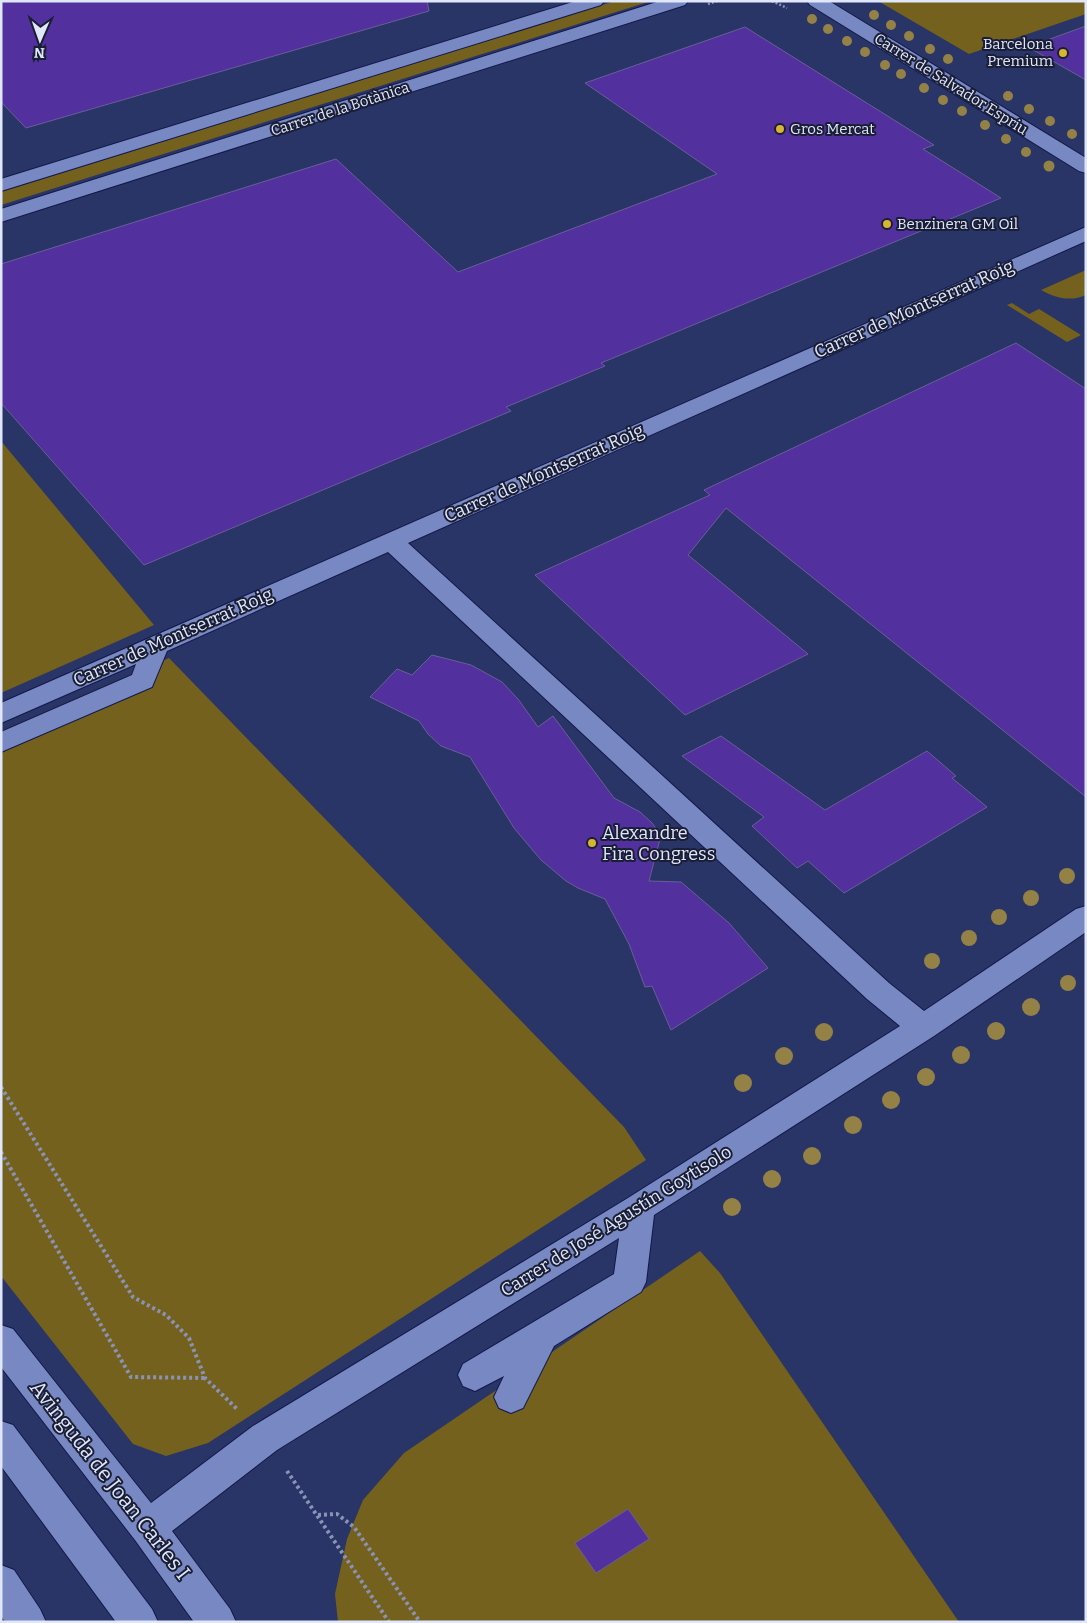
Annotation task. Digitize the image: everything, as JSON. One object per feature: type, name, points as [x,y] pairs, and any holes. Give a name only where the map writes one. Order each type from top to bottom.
[{"type":"street","name":"Carrer de la Botànica","points":[[1,185],[595,1]]},
{"type":"street","name":"Carrer de la Botànica","points":[[1,216],[679,1]]},
{"type":"street","name":"Carrer de Salvador Espriu","points":[[816,1],[1086,167]]},
{"type":"street","name":"Carrer de Montserrat Roig","points":[[1,714],[1086,233]]},
{"type":"street","points":[[391,541],[871,984],[923,1027]]},
{"type":"street","points":[[1,744],[143,681],[156,645]]},
{"type":"street","name":"Carrer de José Agustín Goytisolo","points":[[148,1528],[265,1438],[639,1208],[923,1027],[1086,917]]},
{"type":"street","points":[[475,1375],[629,1282],[639,1208]]},
{"type":"street","points":[[511,1397],[542,1334]]},
{"type":"street","name":"Avinguda de Joan Carles I","points":[[1,1340],[148,1528],[217,1622]]},
{"type":"street","points":[[1,1436],[139,1622]]},
{"type":"street","points":[[1,1583],[28,1622]]},
{"type":"path","points":[[1,1087],[133,1297],[166,1315],[190,1338],[205,1378],[131,1377],[1,1152]]},
{"type":"path","points":[[389,1622],[318,1515],[338,1514],[354,1527],[420,1622]]},
{"type":"shaded area","points":[[615,1],[651,1],[1,205],[1,192]]},
{"type":"shaded area","points":[[878,1],[1086,1],[1086,14],[969,54]]},
{"type":"shaded area","points":[[1086,270],[1086,295],[1069,299],[1041,290]]},
{"type":"shaded area","points":[[1012,303],[1029,314],[1039,309],[1081,335],[1067,342],[1007,305]]},
{"type":"shaded area","points":[[1,441],[154,625],[1,693]]},
{"type":"shaded area","points":[[169,658],[624,1127],[646,1160],[208,1443],[166,1456],[133,1444],[1,1276],[1,731]]},
{"type":"shaded area","points":[[700,1251],[720,1273],[959,1622],[338,1622],[335,1594],[347,1539],[363,1500],[404,1453]]},
{"type":"building","points":[[1,1],[427,1],[429,11],[26,128],[1,102]]},
{"type":"building","name":"Barcelona Premium","points":[[1086,26],[1086,80],[1028,47]]},
{"type":"building","points":[[745,27],[934,145],[923,149],[1001,198],[601,363],[605,366],[506,407],[511,411],[144,565],[1,403],[1,264],[336,159],[458,272],[717,174],[585,83]]},
{"type":"building","points":[[1016,343],[1086,389],[1086,797],[726,508],[688,555],[808,654],[685,715],[535,575],[710,495],[704,490]]},
{"type":"building","name":"Alexandre Fira Congress","points":[[432,655],[471,665],[502,682],[518,699],[538,727],[553,716],[614,798],[640,812],[661,835],[649,881],[681,882],[729,923],[768,968],[671,1030],[652,986],[645,987],[629,944],[605,899],[566,881],[541,860],[514,828],[470,757],[441,746],[428,734],[419,721],[370,697],[397,669],[412,675]]},
{"type":"building","points":[[721,736],[825,810],[927,751],[956,776],[952,778],[987,807],[844,893],[808,861],[797,868],[752,826],[764,817],[682,756]]},
{"type":"building","points":[[628,1509],[649,1539],[596,1573],[575,1543]]},
{"type":"place","name":"Barcelona Premium","points":[[1063,53]]},
{"type":"place","name":"Gros Mercat","points":[[780,129]]},
{"type":"place","name":"Benzinera GM Oil","points":[[887,224]]},
{"type":"place","name":"Alexandre Fira Congress","points":[[592,843]]}]
